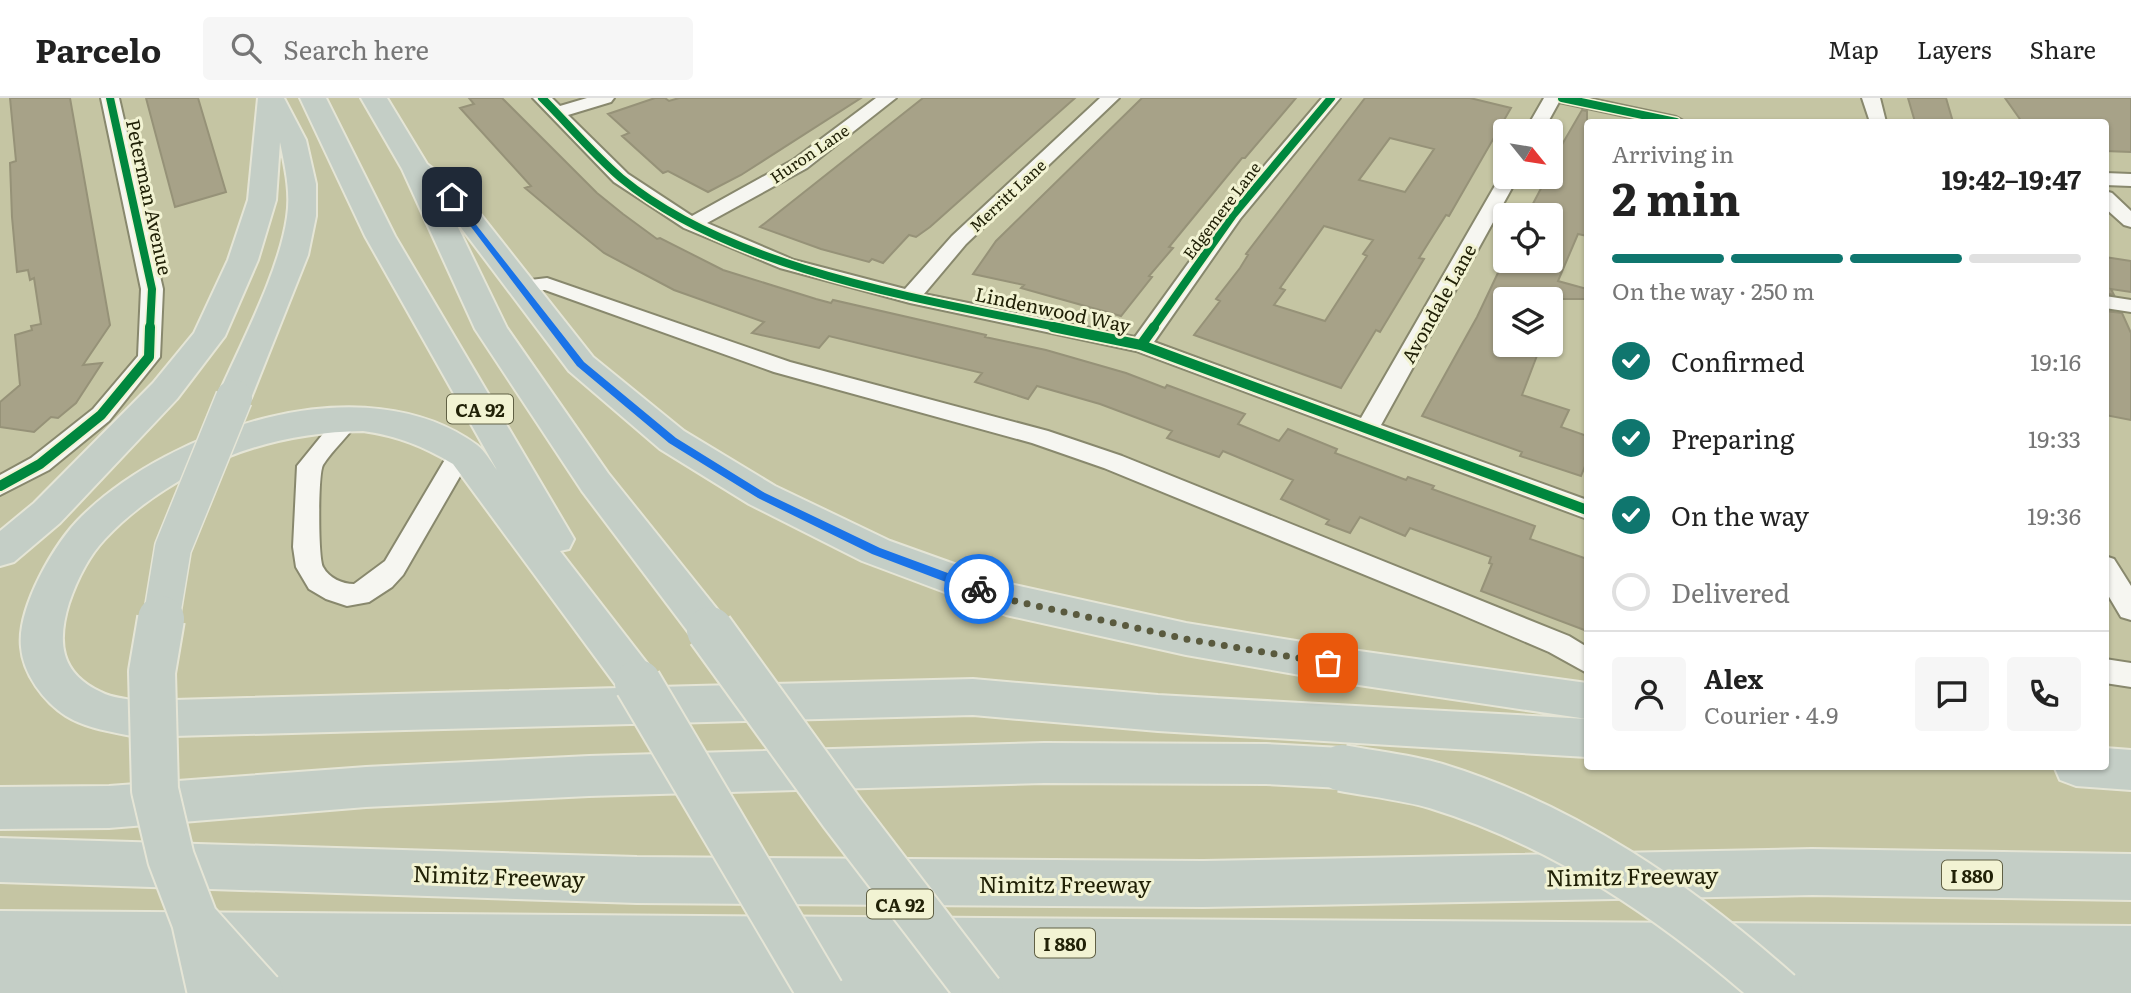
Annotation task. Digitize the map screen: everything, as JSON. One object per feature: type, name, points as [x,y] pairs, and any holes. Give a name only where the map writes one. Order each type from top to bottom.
[{"type":"highway","points":[[211,993],[195,921],[171,858],[156,790],[152,672],[173,548],[293,255],[302,216],[302,184],[293,140],[272,98]]},
{"type":"highway","points":[[0,552],[47,513],[165,391],[209,335],[243,260],[262,200],[272,98]]},
{"type":"highway","name":"CA 92","points":[[313,98],[380,236],[821,993]]},
{"type":"highway","name":"CA 92","points":[[374,98],[416,169],[491,329],[595,482],[710,630],[843,814],[958,993]]},
{"type":"highway","points":[[416,169],[452,197],[581,364],[672,440],[762,495],[876,551],[1006,599],[1186,639],[1352,667],[1584,701]]},
{"type":"highway","points":[[638,683],[462,452],[429,433],[393,423],[348,419],[302,423],[250,435],[183,462],[124,501],[80,541],[55,587],[42,622],[41,659],[61,688],[94,709],[137,719],[973,697],[1158,713],[1584,738]]},
{"type":"highway","points":[[0,808],[109,807],[380,786],[617,775],[1044,762],[1266,764],[1342,768],[1432,785],[1487,803],[1546,828],[1608,862],[1674,907],[1739,956],[1779,993]]},
{"type":"highway","points":[[2109,769],[2131,771]]},
{"type":"highway","points":[[843,814],[980,993]]},
{"type":"highway","name":"Nimitz Freeway","points":[[0,860],[678,880],[1203,884],[1812,872],[2131,877]]},
{"type":"highway","points":[[195,921],[260,993]]},
{"type":"highway","name":"I 880","points":[[0,935],[2131,951]]},
{"type":"highway","name":"I 880","points":[[0,977],[1220,988],[2131,989]]},
{"type":"street","name":"Peterman Avenue","points":[[0,486],[40,464],[101,415],[149,357],[152,289],[110,98]]},
{"type":"street","points":[[549,105],[605,98]]},
{"type":"street","name":"Huron Lane","points":[[691,224],[800,164],[887,98]]},
{"type":"street","name":"Merritt Lane","points":[[910,297],[959,240],[1110,98]]},
{"type":"street","name":"Edgemere Lane","points":[[1141,345],[1233,215],[1331,98]]},
{"type":"street","points":[[1541,119],[1553,98]]},
{"type":"street","points":[[1562,98],[1662,119]]},
{"type":"street","points":[[1871,98],[1877,119]]},
{"type":"street","name":"Lindenwood Way","points":[[549,105],[621,178],[691,224],[787,264],[910,297],[1141,345],[1584,509]]},
{"type":"street","points":[[2109,179],[2131,180]]},
{"type":"street","name":"Avondale Lane","points":[[1367,429],[1501,189]]},
{"type":"street","points":[[2109,201],[2131,221]]},
{"type":"street","points":[[521,286],[547,284],[782,367],[1040,437],[1113,462],[1463,603],[1559,644],[1584,659]]},
{"type":"street","points":[[2109,303],[2131,306]]},
{"type":"street","points":[[348,419],[309,466],[306,498],[306,547],[309,567],[319,582],[336,592],[359,595],[382,580],[394,568],[462,452]]},
{"type":"street","points":[[2109,573],[2131,609]]},
{"type":"street","points":[[2109,672],[2131,675]]},
{"type":"building","points":[[10,98],[70,98],[110,325],[83,365],[102,363],[76,403],[58,418],[51,417],[34,432],[0,427],[0,402],[20,385],[15,335],[41,324],[34,278],[30,280],[28,270],[17,272],[10,163],[16,161]]},
{"type":"building","points":[[146,98],[198,98],[226,192],[175,207]]},
{"type":"building","points":[[469,98],[502,98],[597,193],[623,214],[657,239],[660,238],[723,270],[831,303],[833,300],[986,335],[985,337],[1046,350],[1126,373],[1165,388],[1167,385],[1245,414],[1238,424],[1279,441],[1288,429],[1337,449],[1335,453],[1406,480],[1408,477],[1434,486],[1432,489],[1535,526],[1530,539],[1584,558],[1584,630],[1481,591],[1492,564],[1489,563],[1491,557],[1410,528],[1405,536],[1360,517],[1350,533],[1326,524],[1329,520],[1281,499],[1293,480],[1223,451],[1219,457],[1167,438],[1172,431],[1100,404],[1037,386],[1028,399],[975,382],[982,373],[829,336],[819,348],[752,333],[764,322],[674,290],[604,253],[562,219],[525,188],[531,186],[460,108],[474,104]]},
{"type":"building","points":[[655,98],[669,101],[679,98],[861,98],[741,175],[708,192],[668,171],[663,173],[622,136],[629,133],[608,114]]},
{"type":"building","points":[[923,98],[1075,98],[930,227],[916,237],[909,235],[883,263],[872,259],[869,262],[821,249],[760,227]]},
{"type":"building","points":[[1142,98],[1296,98],[1245,158],[1242,158],[1169,247],[1173,248],[1121,316],[1021,288],[1024,285],[973,274],[996,241]]},
{"type":"building","points":[[1365,98],[1470,98],[1511,108],[1505,119],[1493,119],[1493,139],[1449,216],[1446,215],[1419,258],[1424,259],[1380,332],[1376,330],[1341,388],[1194,335],[1220,301],[1216,299],[1248,255],[1246,254]],"holes":[[[1390,138],[1434,149],[1405,192],[1359,180]],[[1324,226],[1373,240],[1363,254],[1367,256],[1325,321],[1274,305],[1285,290],[1280,288]]]},
{"type":"building","points":[[1908,98],[1946,98],[1952,119],[1914,119]]},
{"type":"building","points":[[2005,98],[2131,98],[2131,152],[2109,151],[2109,119],[2020,119]]},
{"type":"building","points":[[1582,110],[1587,111],[1587,119],[1584,119],[1584,235],[1578,234],[1563,269],[1563,203],[1533,203],[1541,189],[1563,189],[1563,143]]},
{"type":"building","points":[[2109,258],[2131,261],[2131,292],[2111,289],[2114,295],[2109,294]]},
{"type":"building","points":[[1498,273],[1561,273],[1558,281],[1584,288],[1584,299],[1563,299],[1563,287],[1493,287],[1493,357],[1536,357],[1522,395],[1569,410],[1561,427],[1584,435],[1584,468],[1581,476],[1520,456],[1522,452],[1422,416],[1477,317]]},
{"type":"building","points":[[2109,311],[2122,313],[2131,333],[2131,420],[2109,416]]},
{"type":"cycle path","points":[[0,486],[40,464],[101,415],[149,357],[152,289],[110,98]]},
{"type":"cycle path","points":[[542,98],[621,178],[691,224],[787,264],[910,297],[1141,345],[1584,509]]},
{"type":"cycle path","points":[[1141,345],[1233,215],[1331,98]]},
{"type":"cycle path","points":[[1562,98],[1662,119]]},
{"type":"way so far","points":[[979,589],[1006,599],[1186,639],[1328,663]]},
{"type":"route","points":[[452,197],[581,364],[672,440],[762,495],[876,551],[979,589]]}]
